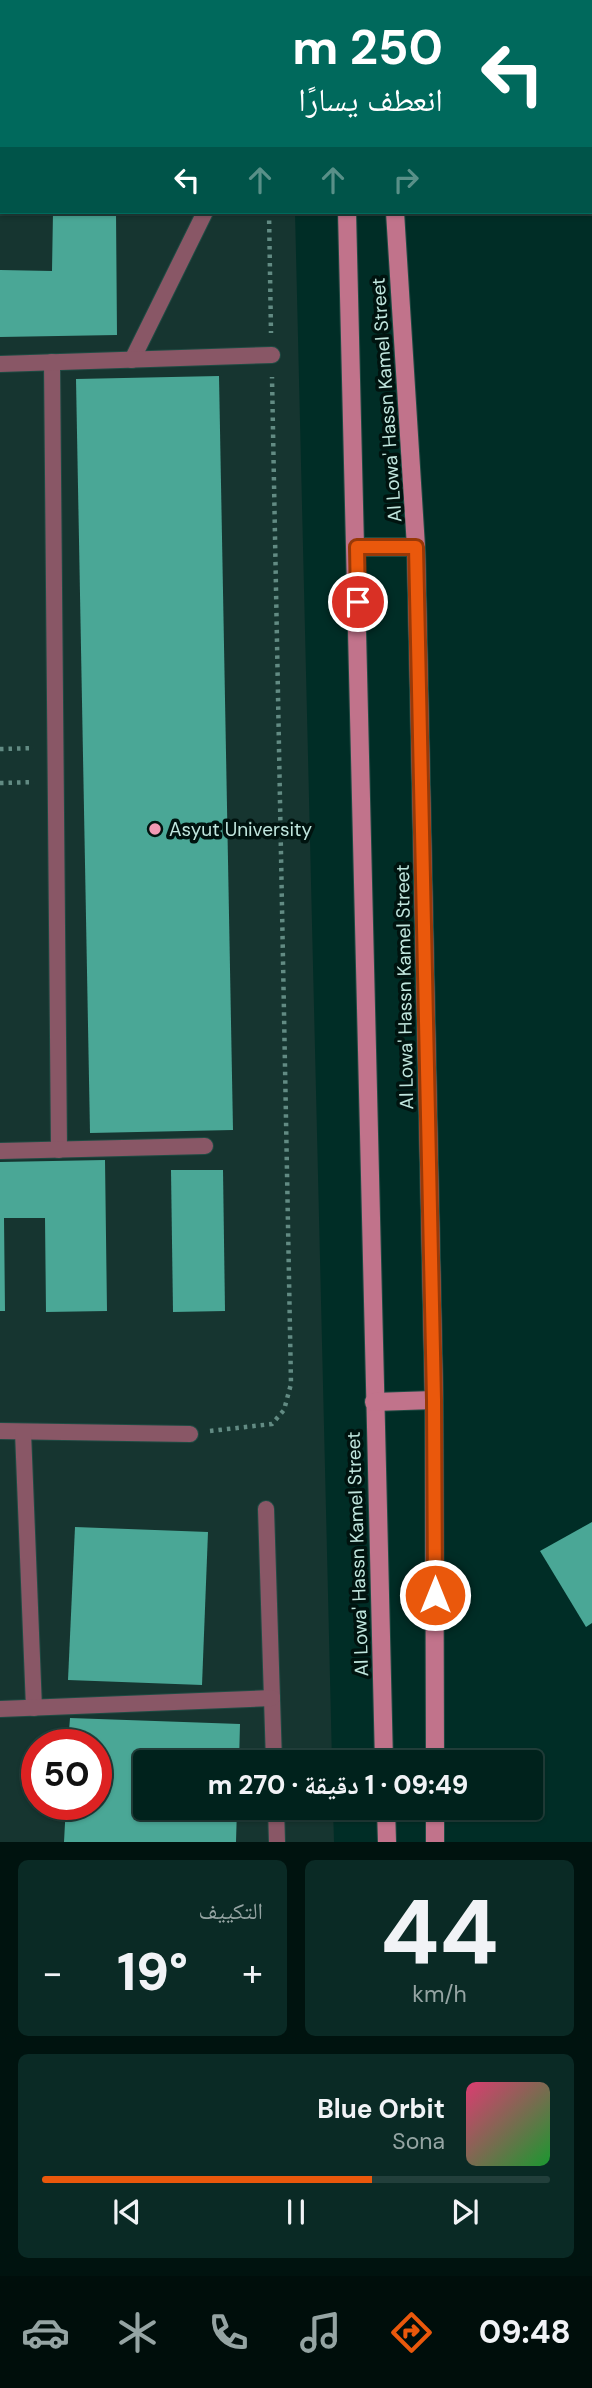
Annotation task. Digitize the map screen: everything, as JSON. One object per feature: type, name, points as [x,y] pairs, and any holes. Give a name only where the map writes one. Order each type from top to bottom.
[{"type":"main road","name":"Al Lowa' Hassn Kamel Street","points":[[347,214],[384,1750]]},
{"type":"main road","name":"Al Lowa' Hassn Kamel Street","points":[[395,214],[416,547],[434,1400],[435,1750]]},
{"type":"main road","points":[[357,547],[416,547]]},
{"type":"main road","points":[[374,1402],[434,1400]]},
{"type":"main road","points":[[386,1820],[387,1842]]},
{"type":"main road","points":[[435,1820],[435,1842]]},
{"type":"lane","points":[[132,359],[204,214]]},
{"type":"lane","points":[[0,364],[272,355]]},
{"type":"lane","points":[[52,362],[59,1150]]},
{"type":"lane","points":[[0,1151],[205,1146]]},
{"type":"lane","points":[[0,1432],[190,1434]]},
{"type":"lane","points":[[23,1432],[34,1708]]},
{"type":"lane","points":[[266,1509],[274,1750]]},
{"type":"lane","points":[[0,1709],[272,1698]]},
{"type":"lane","points":[[276,1820],[277,1842]]},
{"type":"path","points":[[190,1434],[272,1424],[284,1410],[291,1384],[269,214]]},
{"type":"path","points":[[0,749],[55,748]]},
{"type":"path","points":[[0,783],[56,782]]},
{"type":"shaded area","name":"Asyut University","points":[[0,214],[295,214],[332,1750],[133,1750],[133,1820],[333,1820],[334,1842],[0,1842]]},
{"type":"building","points":[[53,214],[116,214],[117,335],[0,337],[0,270],[52,271]]},
{"type":"building","points":[[219,376],[233,1130],[90,1133],[76,379]]},
{"type":"building","points":[[105,1160],[107,1311],[46,1312],[45,1218],[4,1218],[5,1311],[0,1311],[0,1162]]},
{"type":"building","points":[[171,1170],[223,1170],[225,1311],[173,1312]]},
{"type":"building","points":[[592,1522],[592,1623],[586,1627],[540,1551]]},
{"type":"building","points":[[75,1527],[208,1532],[202,1685],[68,1680]]},
{"type":"building","points":[[70,1718],[240,1724],[239,1750],[133,1750],[133,1820],[237,1820],[236,1842],[64,1842],[65,1820],[112,1820],[112,1729],[69,1729]]},
{"type":"place","name":"Asyut University","points":[[155,829]]},
{"type":"route","points":[[358,602],[357,547],[416,547],[434,1400],[435,1595]]}]
